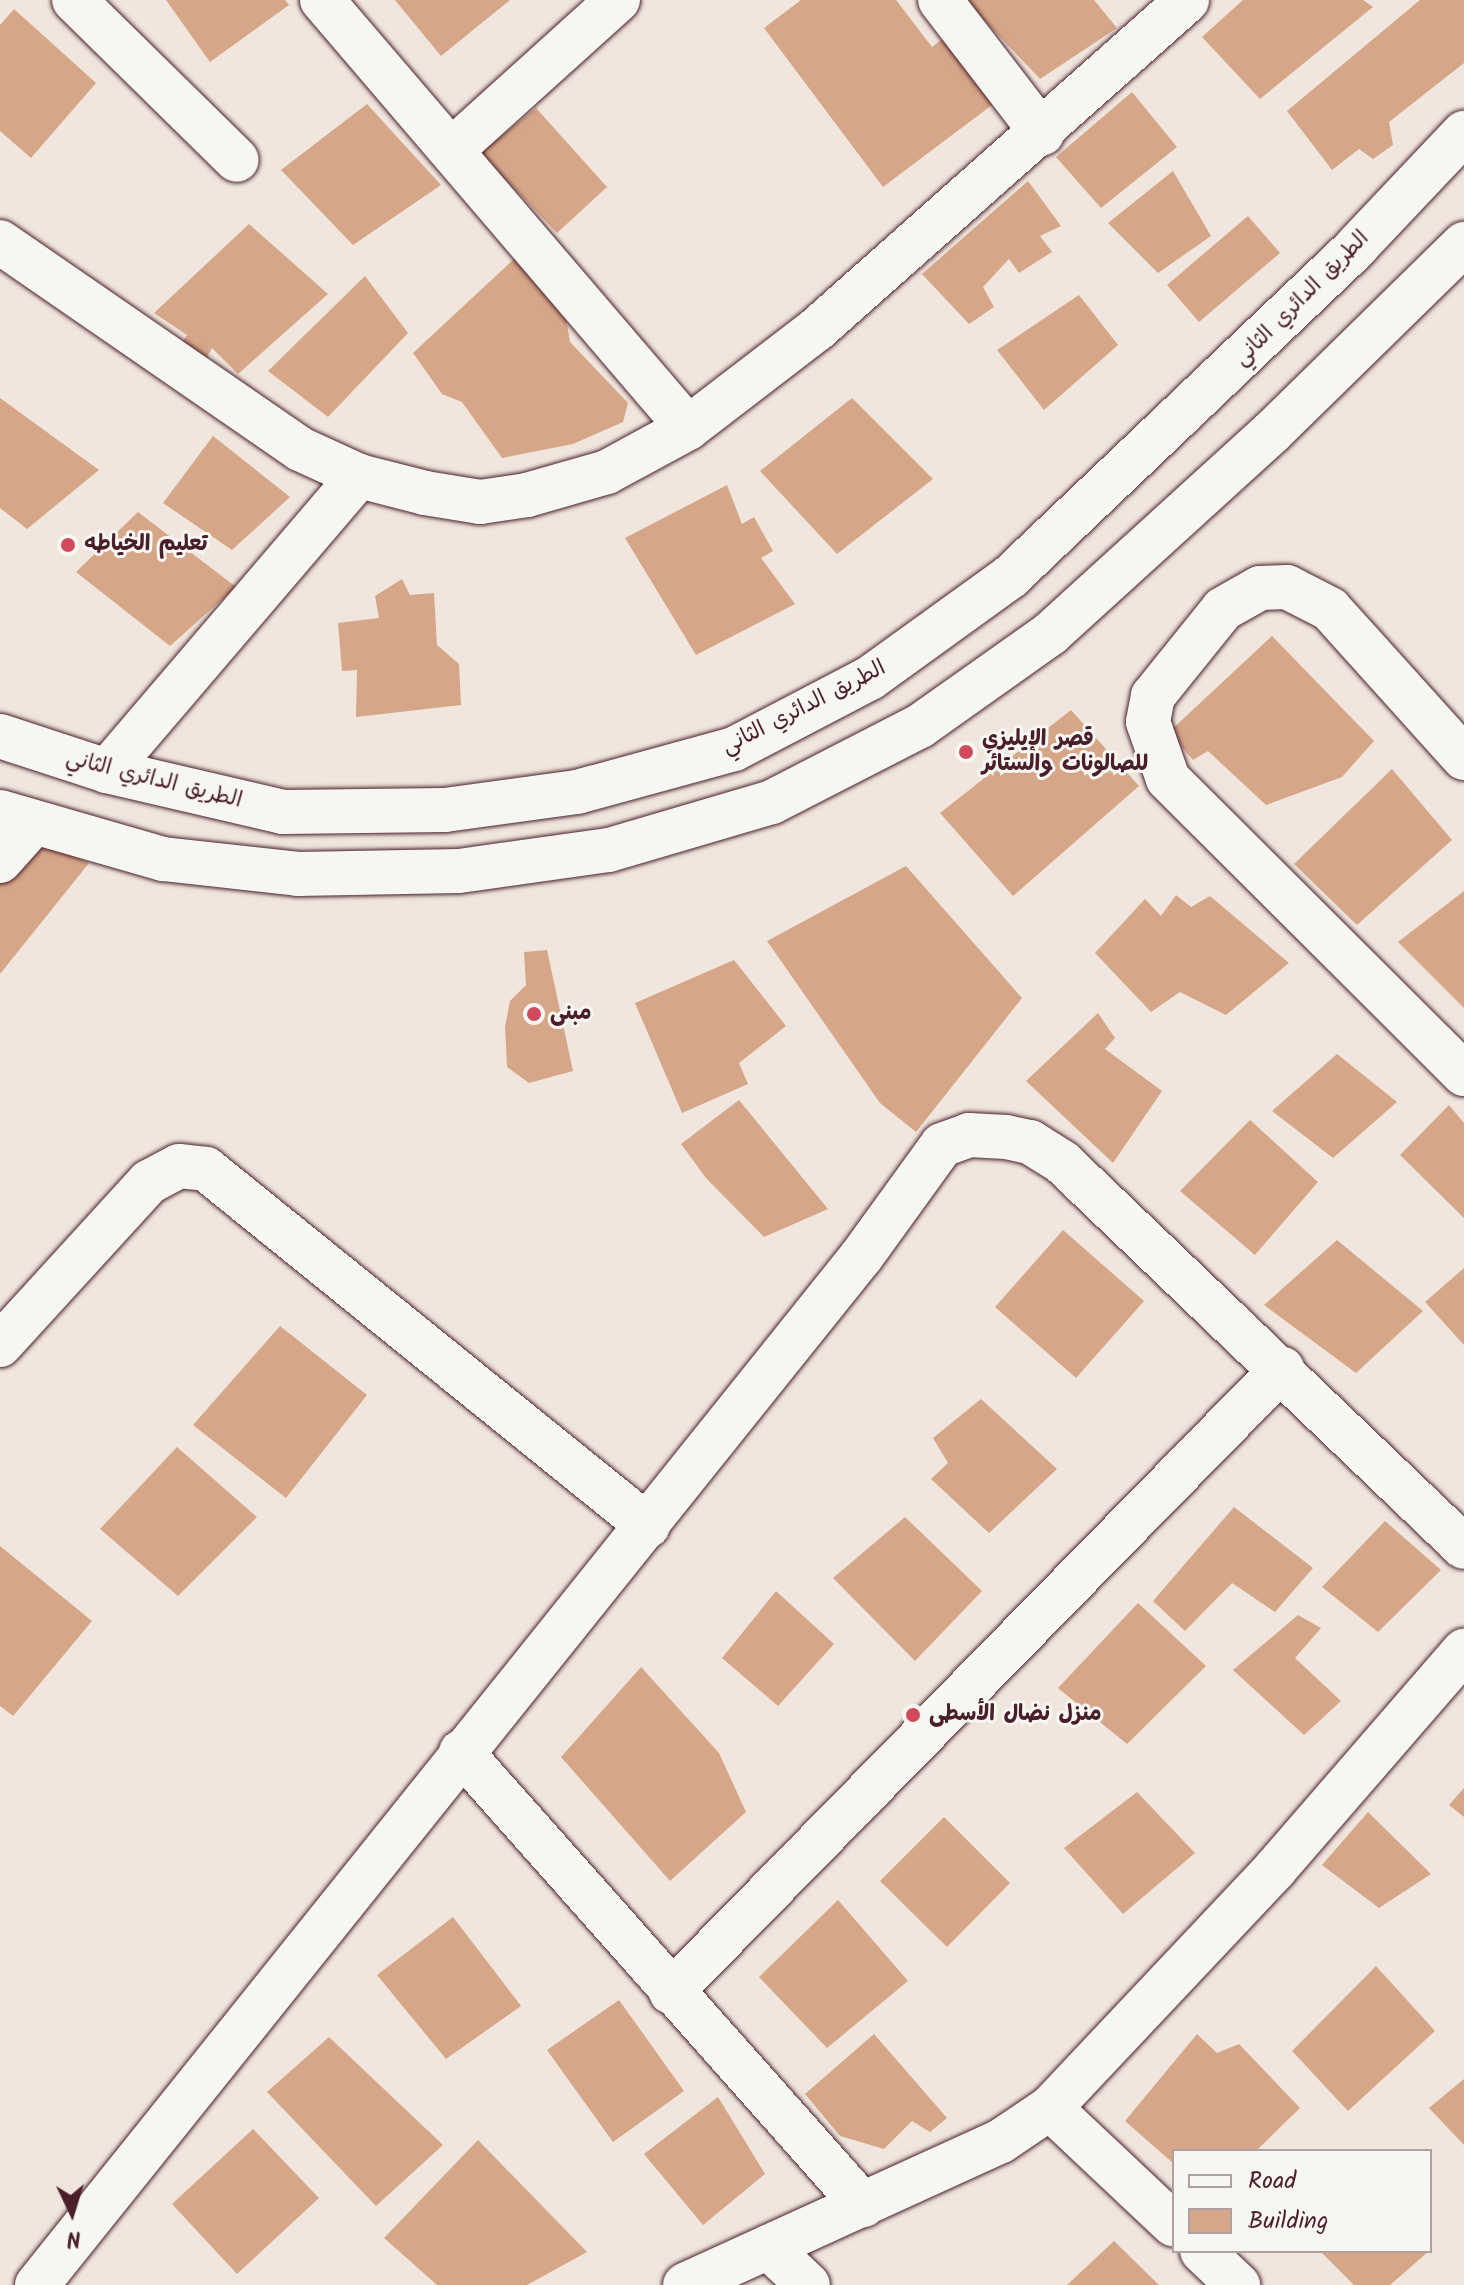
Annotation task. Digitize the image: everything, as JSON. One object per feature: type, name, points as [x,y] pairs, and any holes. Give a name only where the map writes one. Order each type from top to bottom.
[{"type":"street","points":[[74,0],[237,160]]},
{"type":"street","points":[[322,0],[454,148],[688,428]]},
{"type":"street","points":[[454,148],[618,0]]},
{"type":"street","points":[[940,0],[1042,133]]},
{"type":"street","points":[[0,242],[300,449],[359,476],[480,502],[527,495],[607,472],[688,428],[817,329],[1042,133],[1187,0]]},
{"type":"street","name":"الطريق الدائري الثاني","points":[[0,736],[107,771],[283,812],[445,810],[577,792],[734,749],[870,678],[1010,577],[1346,257],[1464,133]]},
{"type":"street","points":[[0,861],[16,818],[163,859],[298,874],[459,871],[609,850],[772,802],[920,726],[1050,634],[1272,432],[1464,244]]},
{"type":"street","points":[[107,771],[359,476]]},
{"type":"street","points":[[1464,758],[1330,609],[1287,587],[1260,588],[1223,609],[1153,696],[1148,722],[1168,779],[1464,1074]]},
{"type":"street","points":[[37,2285],[461,1752],[648,1526],[861,1257],[942,1145],[969,1135],[1030,1142],[1063,1163],[1282,1369],[1464,1547]]},
{"type":"street","points":[[0,1345],[149,1182],[179,1166],[206,1169],[648,1526]]},
{"type":"street","points":[[671,1992],[1282,1369]]},
{"type":"street","points":[[685,2285],[1001,2141],[1050,2108],[1265,1881],[1464,1651]]},
{"type":"street","points":[[461,1752],[863,2205]]},
{"type":"street","points":[[1050,2108],[1172,2223]]},
{"type":"street","points":[[768,2247],[808,2285]]},
{"type":"street","points":[[1204,2253],[1238,2285]]},
{"type":"building","points":[[166,0],[285,0],[289,5],[210,62]]},
{"type":"building","points":[[395,0],[510,0],[441,56]]},
{"type":"building","points":[[801,0],[896,0],[932,47],[946,36],[996,102],[883,187],[764,28]]},
{"type":"building","points":[[965,0],[1094,0],[1117,28],[1040,79]]},
{"type":"building","points":[[1243,0],[1363,0],[1373,7],[1260,99],[1202,37]]},
{"type":"building","points":[[1420,0],[1464,0],[1464,63],[1389,122],[1393,145],[1373,159],[1359,149],[1332,170],[1287,111]]},
{"type":"building","points":[[14,9],[96,83],[31,158],[0,131],[0,25]]},
{"type":"building","points":[[1132,92],[1177,147],[1101,208],[1056,157]]},
{"type":"building","points":[[367,104],[441,185],[353,245],[281,170]]},
{"type":"building","points":[[536,108],[607,187],[557,233],[480,153]]},
{"type":"building","points":[[1173,171],[1211,236],[1158,273],[1108,223]]},
{"type":"building","points":[[1028,181],[1061,226],[1040,236],[1052,252],[1019,273],[1009,259],[983,287],[994,307],[969,324],[922,274]]},
{"type":"building","points":[[1248,216],[1280,253],[1199,322],[1167,285]]},
{"type":"building","points":[[249,224],[328,294],[238,374],[212,348],[204,363],[177,350],[187,335],[154,313]]},
{"type":"building","points":[[515,258],[566,318],[570,342],[628,403],[623,422],[573,444],[502,458],[462,402],[442,394],[413,353]]},
{"type":"building","points":[[365,276],[408,333],[328,417],[268,371]]},
{"type":"building","points":[[1079,295],[1118,345],[1044,410],[997,350]]},
{"type":"building","points":[[0,398],[99,470],[27,529],[0,508]]},
{"type":"building","points":[[852,398],[933,479],[837,554],[760,471]]},
{"type":"building","points":[[213,436],[290,497],[232,550],[163,503]]},
{"type":"building","points":[[727,485],[742,524],[754,517],[773,551],[761,558],[795,604],[696,655],[625,538]]},
{"type":"building","points":[[138,512],[236,587],[170,646],[76,572]]},
{"type":"building","points":[[402,579],[410,595],[434,593],[437,645],[459,664],[461,705],[356,717],[357,670],[342,671],[338,623],[379,618],[375,596]]},
{"type":"building","points":[[1272,636],[1374,741],[1342,777],[1266,805],[1208,751],[1193,760],[1169,732]]},
{"type":"building","points":[[1071,710],[1139,786],[1013,896],[940,813]]},
{"type":"building","points":[[1392,769],[1452,840],[1357,925],[1294,864]]},
{"type":"building","points":[[14,831],[89,863],[0,974],[0,846]]},
{"type":"building","points":[[906,866],[1022,998],[916,1132],[880,1103],[767,941]]},
{"type":"building","points":[[1464,891],[1464,1008],[1398,942]]},
{"type":"building","points":[[1176,895],[1191,907],[1210,896],[1289,963],[1226,1015],[1180,992],[1151,1012],[1095,953],[1145,899],[1161,916]]},
{"type":"building","name":"مبنى","points":[[547,950],[573,1071],[529,1083],[507,1067],[505,1027],[510,1001],[526,985],[524,952]]},
{"type":"building","points":[[734,960],[786,1026],[739,1063],[748,1084],[682,1113],[635,1003]]},
{"type":"building","points":[[1098,1013],[1115,1038],[1105,1049],[1162,1091],[1113,1163],[1026,1081]]},
{"type":"building","points":[[1337,1054],[1397,1102],[1333,1158],[1272,1111]]},
{"type":"building","points":[[739,1100],[828,1209],[764,1237],[706,1178],[681,1144]]},
{"type":"building","points":[[1449,1105],[1464,1123],[1464,1218],[1400,1155]]},
{"type":"building","points":[[1250,1120],[1318,1182],[1255,1255],[1180,1191]]},
{"type":"building","points":[[1063,1230],[1144,1301],[1076,1378],[995,1307]]},
{"type":"building","points":[[1337,1240],[1423,1311],[1356,1373],[1264,1305]]},
{"type":"building","points":[[1464,1268],[1464,1345],[1425,1302]]},
{"type":"building","points":[[280,1326],[367,1395],[286,1498],[193,1425]]},
{"type":"building","points":[[981,1399],[1057,1469],[989,1533],[931,1479],[948,1463],[933,1438]]},
{"type":"building","points":[[177,1447],[257,1517],[178,1596],[100,1529]]},
{"type":"building","points":[[1234,1507],[1313,1568],[1275,1612],[1232,1583],[1185,1631],[1153,1601]]},
{"type":"building","points":[[905,1517],[982,1591],[915,1661],[833,1578]]},
{"type":"building","points":[[1385,1521],[1441,1570],[1378,1632],[1322,1587]]},
{"type":"building","points":[[0,1546],[92,1621],[13,1716],[0,1706]]},
{"type":"building","points":[[776,1591],[834,1644],[778,1706],[722,1658]]},
{"type":"building","points":[[1138,1603],[1206,1666],[1127,1744],[1058,1688]]},
{"type":"building","points":[[1298,1615],[1321,1628],[1295,1658],[1341,1701],[1304,1735],[1233,1670]]},
{"type":"building","points":[[641,1667],[719,1753],[746,1812],[670,1881],[561,1757]]},
{"type":"building","points":[[1464,1788],[1464,1817],[1449,1805]]},
{"type":"building","points":[[1137,1792],[1195,1853],[1123,1914],[1064,1848]]},
{"type":"building","points":[[1368,1812],[1431,1874],[1379,1908],[1322,1865]]},
{"type":"building","points":[[944,1817],[1010,1883],[947,1947],[880,1881]]},
{"type":"building","points":[[838,1900],[908,1981],[827,2048],[759,1977]]},
{"type":"building","points":[[453,1917],[521,2006],[446,2059],[377,1975]]},
{"type":"building","points":[[1376,1966],[1435,2031],[1348,2111],[1292,2051]]},
{"type":"building","points":[[619,2000],[684,2091],[613,2142],[547,2050]]},
{"type":"building","points":[[874,2034],[947,2118],[930,2132],[912,2121],[884,2149],[840,2136],[805,2094]]},
{"type":"building","points":[[1197,2034],[1217,2053],[1239,2044],[1300,2108],[1258,2149],[1172,2149],[1172,2162],[1125,2121]]},
{"type":"building","points":[[329,2037],[443,2145],[376,2206],[267,2092]]},
{"type":"building","points":[[1464,2079],[1464,2145],[1429,2108]]},
{"type":"building","points":[[718,2097],[765,2174],[703,2225],[644,2154]]},
{"type":"building","points":[[253,2129],[319,2198],[237,2274],[172,2204]]},
{"type":"building","points":[[478,2140],[587,2252],[527,2285],[437,2285],[384,2238]]},
{"type":"building","points":[[1114,2241],[1159,2285],[1067,2285]]},
{"type":"building","points":[[1322,2253],[1427,2253],[1390,2285],[1354,2285]]},
{"type":"place","name":"تعليم الخياطه","points":[[68,545]]},
{"type":"place","name":"قصر الإيليزي للصالونات والستائر","points":[[966,752]]},
{"type":"place","name":"مبنى","points":[[534,1014]]},
{"type":"place","name":"منزل نضال الأسطى","points":[[913,1715]]}]
